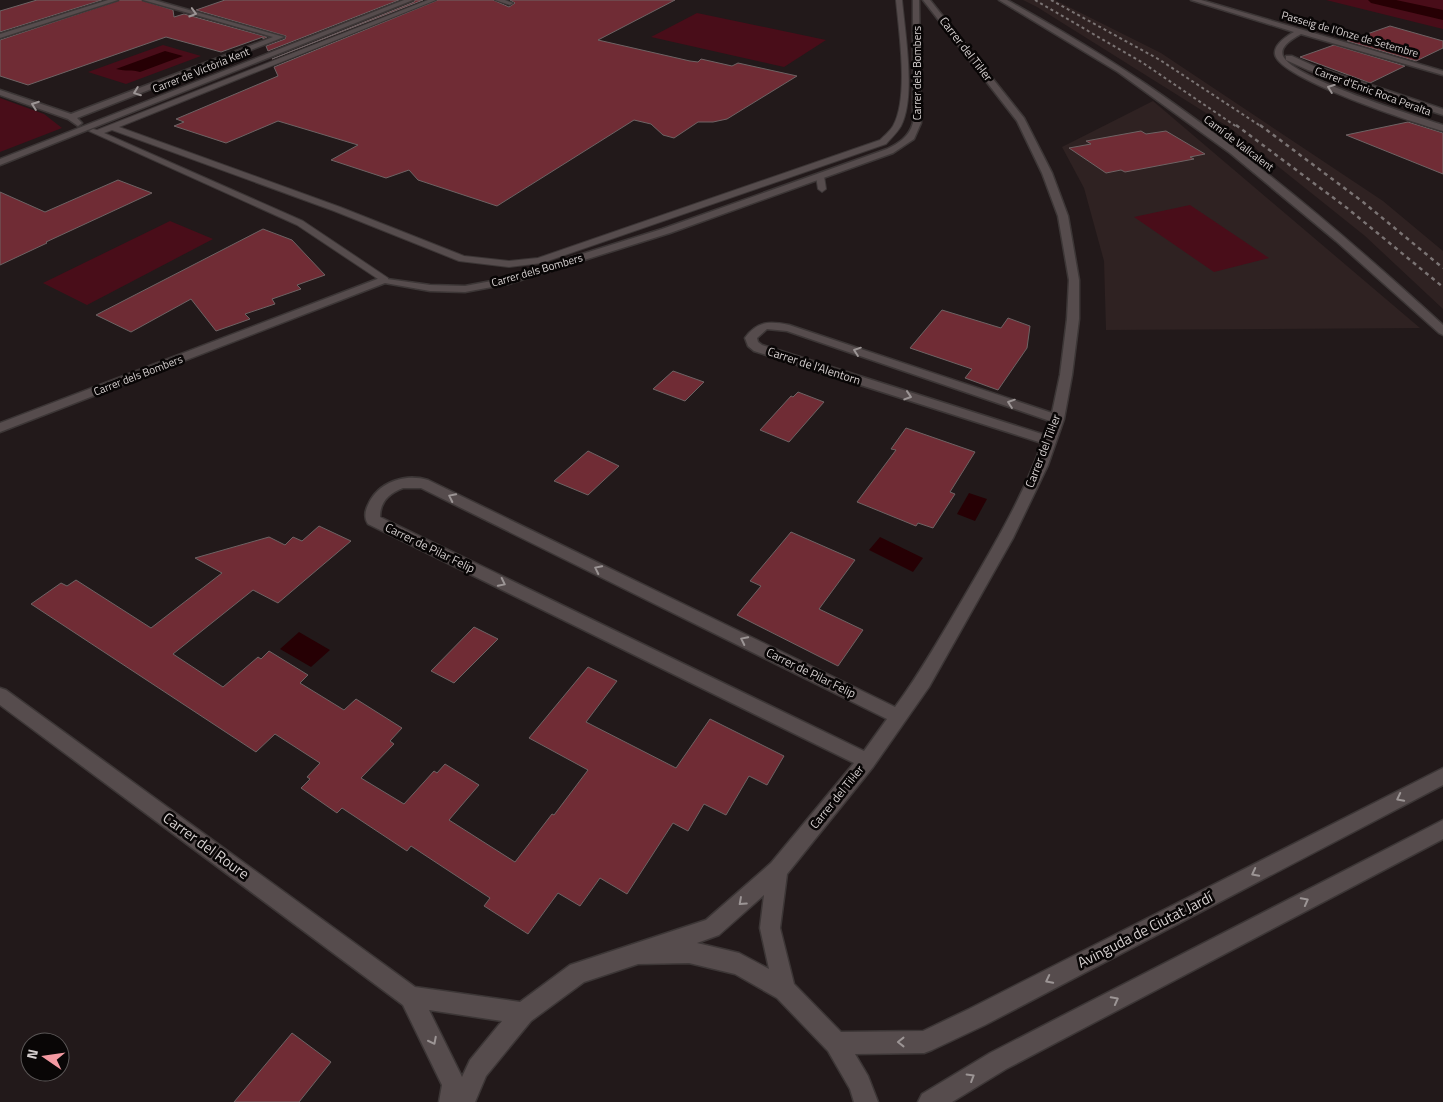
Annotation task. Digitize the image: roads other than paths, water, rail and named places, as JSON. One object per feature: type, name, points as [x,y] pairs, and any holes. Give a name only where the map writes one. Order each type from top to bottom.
[{"type":"street","points":[[0,36],[115,0]]},
{"type":"street","name":"Carrer de Victòria Kent","points":[[71,117],[280,37],[146,0]]},
{"type":"street","name":"Carrer de Victòria Kent","points":[[0,162],[410,0]]},
{"type":"street","name":"Carrer dels Bombers","points":[[0,428],[384,280],[430,288],[464,289],[504,282],[666,230],[890,151],[908,142],[916,132],[918,123],[916,0]]},
{"type":"street","name":"Carrer del Til·ler","points":[[463,1102],[478,1068],[523,1013],[578,973],[712,928],[778,870],[867,761],[897,716],[923,682],[1006,538],[1041,465],[1057,419],[1066,375],[1074,300],[1074,280],[1064,216],[1048,173],[1021,120],[926,0]]},
{"type":"street","name":"Camí de Vallcalent","points":[[1002,0],[1097,54],[1239,154],[1364,257],[1443,331]]},
{"type":"street","name":"Passeig de l'Onze de Setembre","points":[[1194,0],[1443,72]]},
{"type":"street","name":"Passeig de l'Onze de Setembre","points":[[1215,0],[1443,65]]},
{"type":"street","points":[[1279,50],[1287,40],[1300,31]]},
{"type":"street","name":"Carrer d'Enric Roca Peralta","points":[[1279,50],[1296,62],[1443,112]]},
{"type":"street","name":"Carrer d'Enric Roca Peralta","points":[[1279,50],[1282,62],[1305,77],[1443,128]]},
{"type":"street","points":[[0,92],[71,117],[86,128]]},
{"type":"street","name":"Carrer de l'Alentorn","points":[[1049,441],[758,348],[752,343],[751,338],[756,330],[764,327],[774,325],[789,328],[1057,419]]},
{"type":"street","name":"Carrer de Pilar Felip","points":[[867,761],[372,520],[371,511],[375,501],[388,490],[401,483],[423,483],[897,716]]},
{"type":"street","name":"Carrer del Roure","points":[[0,695],[411,997],[454,1084],[451,1102]]},
{"type":"street","name":"Avinguda de Ciutat Jardí","points":[[836,1043],[924,1042],[977,1017],[1443,776]]},
{"type":"street","points":[[930,1102],[998,1061],[1443,829]]},
{"type":"street","points":[[778,870],[770,928],[785,990]]},
{"type":"street","points":[[638,953],[689,952],[739,964],[785,990],[836,1043],[860,1084],[866,1102]]},
{"type":"street","name":"Carrer del Roure","points":[[411,997],[523,1013]]},
{"type":"lane","name":"Carrer de Victòria Kent","points":[[100,134],[112,127],[432,0]]},
{"type":"lane","points":[[498,0],[510,2]]},
{"type":"lane","points":[[112,127],[462,259],[509,264],[539,261],[883,142],[894,131],[899,121],[905,80],[899,0]]},
{"type":"lane","points":[[86,128],[300,223],[384,280]]},
{"type":"lane","points":[[820,176],[822,189]]},
{"type":"waterway","points":[[1376,0],[1443,15]]},
{"type":"railway","points":[[1035,0],[1143,63],[1237,127]]},
{"type":"railway","points":[[1051,0],[1160,60],[1262,127]]},
{"type":"railway","points":[[1236,125],[1347,208],[1443,287]]},
{"type":"railway","points":[[1260,125],[1363,202],[1443,268]]}]
